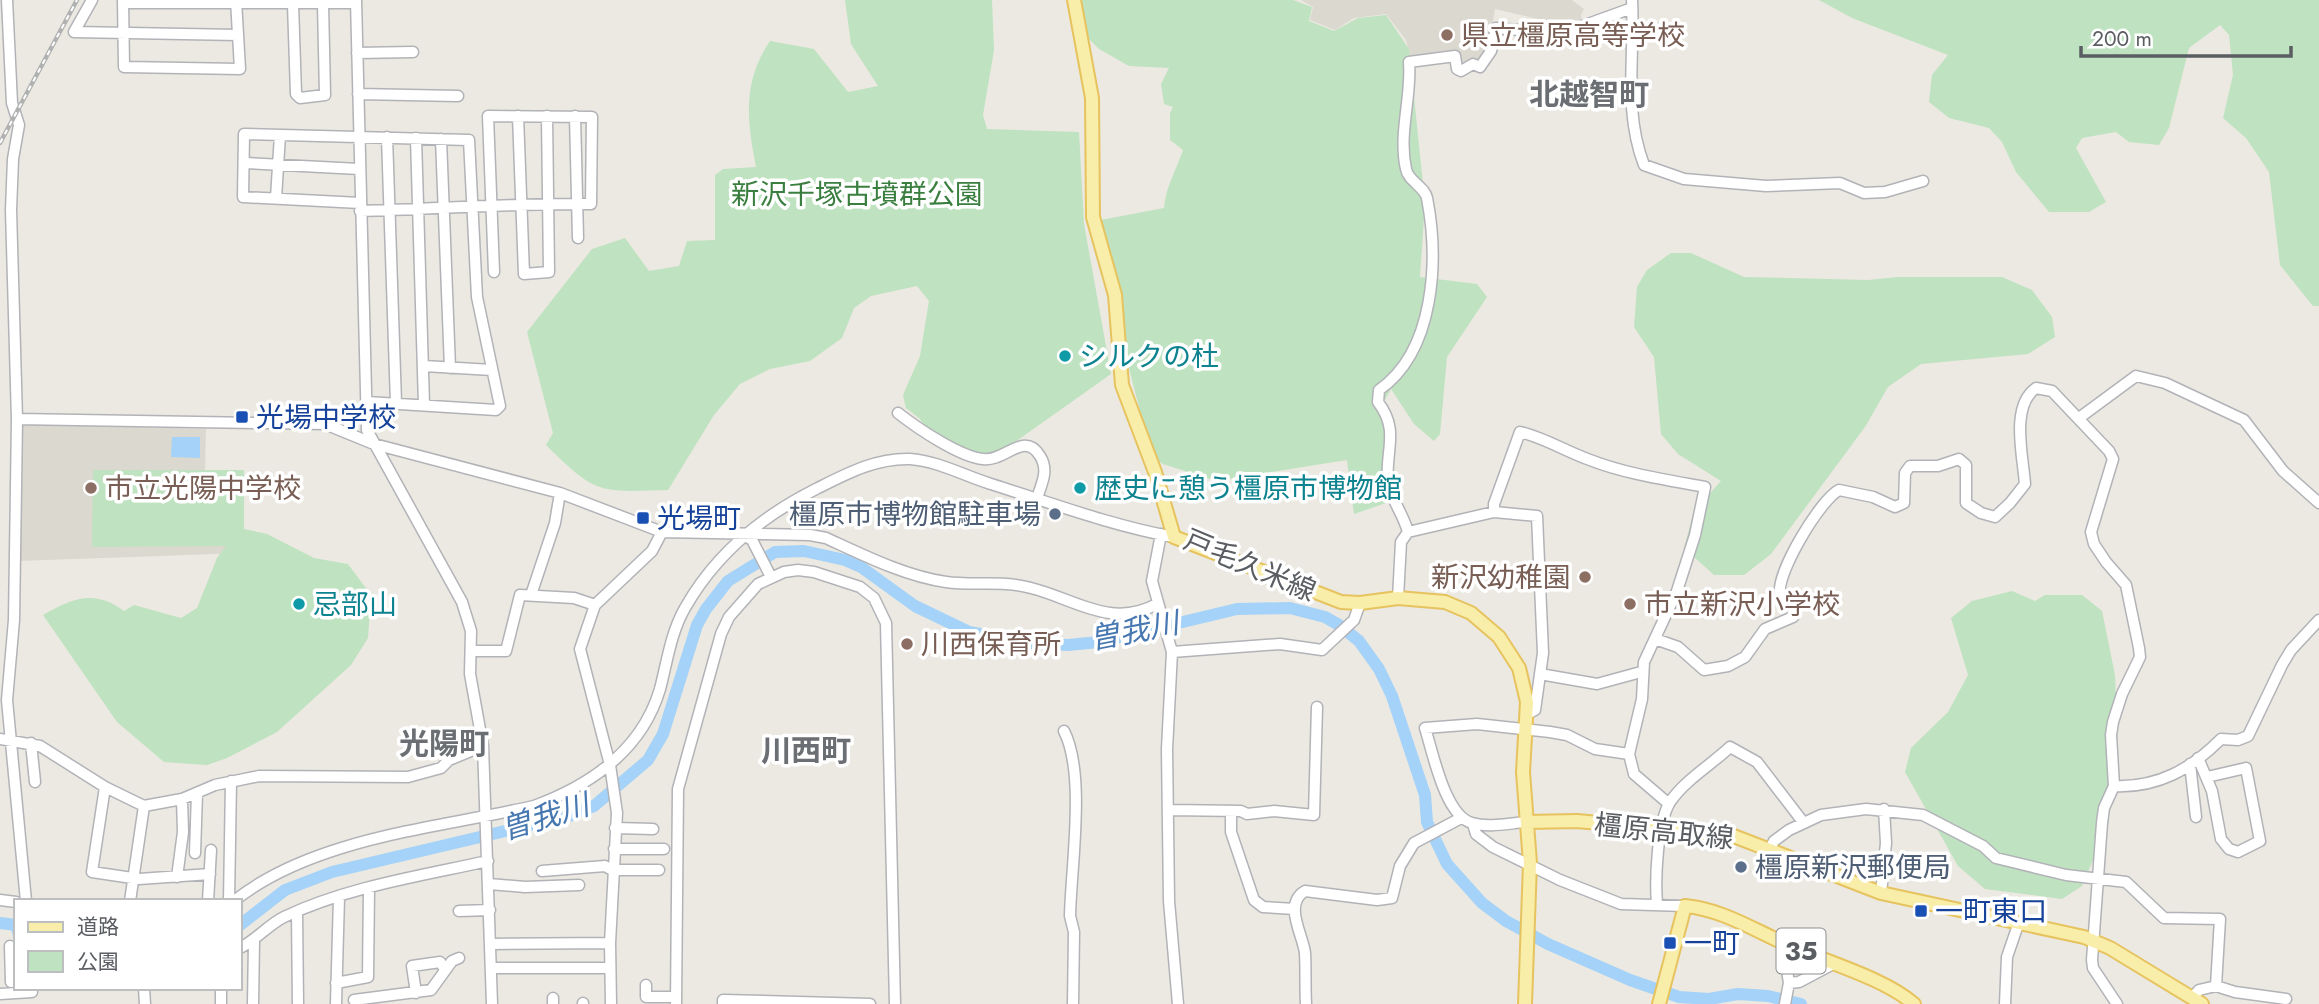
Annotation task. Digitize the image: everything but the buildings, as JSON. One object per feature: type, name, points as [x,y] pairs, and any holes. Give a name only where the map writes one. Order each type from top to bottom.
[{"type":"main road","name":"戸毛久米線","points":[[1074,0],[1091,98],[1093,217],[1115,295],[1122,385],[1155,472],[1174,537],[1341,602],[1360,603],[1398,598],[1445,602],[1484,622],[1499,637],[1519,668],[1526,689],[1527,731],[1523,772],[1527,822]]},
{"type":"main road","name":"橿原高取線","points":[[1527,822],[1577,821],[1731,835],[1881,893],[2094,941],[2197,1001]]},
{"type":"main road","points":[[1525,1004],[1530,863],[1527,822]]},
{"type":"main road","points":[[1659,1003],[1685,906]]},
{"type":"main road","name":"35","points":[[1685,906],[1718,913],[1833,964],[1914,1004]]},
{"type":"street","points":[[92,0],[74,32],[238,34]]},
{"type":"street","points":[[236,2],[240,69],[124,67],[123,2],[236,2],[323,4],[356,1],[368,430],[462,602],[471,631],[470,674],[482,746],[492,944],[492,1004]]},
{"type":"street","points":[[7,3],[12,103],[19,125],[13,159],[10,230],[17,419],[14,620],[7,701],[26,899]]},
{"type":"street","points":[[293,4],[296,94],[300,98],[325,95],[323,4]]},
{"type":"street","points":[[1408,532],[1388,483],[1391,430],[1388,415],[1378,402],[1379,390],[1402,372],[1417,340],[1434,277],[1427,194],[1406,172],[1404,141],[1409,62],[1455,56],[1457,69],[1461,71],[1474,64],[1480,67],[1487,61],[1496,28],[1528,31],[1574,29],[1632,4],[1632,126],[1644,165],[1684,178],[1766,186],[1840,183],[1864,193],[1885,192],[1923,181]]},
{"type":"street","points":[[357,53],[412,52]]},
{"type":"street","points":[[358,94],[458,96]]},
{"type":"street","points":[[367,402],[496,410],[499,398],[477,297],[470,207],[469,140],[244,134],[243,197],[389,210],[470,207],[491,206],[548,204],[592,204],[592,117],[488,116],[491,206],[494,272]]},
{"type":"street","points":[[518,116],[524,274],[550,272],[547,116]]},
{"type":"street","points":[[575,116],[578,238]]},
{"type":"street","points":[[276,198],[280,135]]},
{"type":"street","points":[[387,137],[396,403]]},
{"type":"street","points":[[416,138],[424,405]]},
{"type":"street","points":[[441,139],[450,368]]},
{"type":"street","points":[[245,163],[359,169]]},
{"type":"street","points":[[424,366],[492,370]]},
{"type":"street","points":[[2079,418],[2136,376],[2165,383],[2244,420],[2283,471],[2319,503]]},
{"type":"street","points":[[1655,639],[1678,647],[1704,670],[1728,666],[1745,657],[1765,629],[1793,617],[1796,611],[1780,593],[1780,579],[1828,496],[1839,490],[1848,490],[1895,507],[1904,503],[1906,473],[1910,466],[1938,466],[1959,459],[1966,465],[1966,503],[1980,513],[1995,517],[2025,484],[2021,414],[2030,392],[2036,388],[2052,391],[2113,459],[2091,532],[2094,544],[2126,585],[2140,657],[2122,694],[2113,722],[2111,736],[2114,786],[2104,808],[2094,941],[2093,968],[2117,1004]]},
{"type":"street","points":[[898,413],[925,435],[981,459],[999,457],[1014,447],[1026,444],[1036,449],[1043,461],[1045,473],[1037,498]]},
{"type":"street","points":[[17,419],[326,424],[374,444],[560,493],[662,532],[747,538],[818,537],[919,577],[948,582],[1030,587],[1093,612],[1128,615],[1158,606]]},
{"type":"street","points":[[1494,512],[1494,504],[1520,432],[1541,436],[1588,460],[1705,487],[1684,570],[1641,672],[1642,699],[1629,754],[1634,774],[1669,804]]},
{"type":"street","points":[[236,899],[250,888],[322,852],[486,819],[534,806],[567,794],[610,768],[642,731],[650,716],[676,627],[685,607],[747,538],[811,491],[863,465],[910,459],[1174,537]]},
{"type":"street","points":[[531,595],[555,523],[560,493]]},
{"type":"street","points":[[1398,598],[1401,542],[1408,532],[1494,512],[1537,516],[1543,653],[1535,710],[1527,714]]},
{"type":"street","points":[[611,1004],[610,943],[616,810],[610,768],[580,649],[595,605],[652,551],[662,532]]},
{"type":"street","points":[[1161,534],[1153,567],[1158,606],[1171,647],[1167,749],[1169,901],[1178,1004]]},
{"type":"street","points":[[747,538],[770,575]]},
{"type":"street","points":[[646,985],[646,997],[676,1001],[680,774],[729,617],[749,591],[770,575],[792,570],[809,570],[860,587],[874,598],[886,623],[895,1004]]},
{"type":"street","points":[[471,651],[506,651],[520,595],[574,598],[595,605]]},
{"type":"street","points":[[1171,647],[1280,644],[1322,650],[1354,620],[1360,603]]},
{"type":"street","points":[[2114,786],[2140,787],[2155,783],[2194,761],[2221,739],[2238,740],[2252,730],[2281,665],[2319,620]]},
{"type":"street","points":[[1540,674],[1597,684],[1641,672]]},
{"type":"street","points":[[1169,810],[1263,814],[1274,811],[1314,815],[1317,707]]},
{"type":"street","points":[[1527,822],[1473,824],[1461,818],[1450,805],[1425,728],[1477,724],[1567,735],[1595,749],[1629,754]]},
{"type":"street","points":[[1065,731],[1073,755],[1070,916],[1074,932],[1073,1004]]},
{"type":"street","points":[[0,740],[31,743],[105,788],[144,806],[182,799],[231,781],[284,775],[408,778],[441,768],[449,760],[482,746]]},
{"type":"street","points":[[31,743],[35,782]]},
{"type":"street","points":[[1657,904],[1655,882],[1669,804],[1703,768],[1730,747],[1757,762],[1803,822]]},
{"type":"street","points":[[2194,761],[2207,777],[2221,839],[2229,849],[2238,852],[2260,841],[2246,768],[2207,777]]},
{"type":"street","points":[[2194,761],[2196,817]]},
{"type":"street","points":[[229,899],[231,781]]},
{"type":"street","points":[[105,788],[92,872],[133,879],[210,874]]},
{"type":"street","points":[[195,853],[197,793]]},
{"type":"street","points":[[177,877],[183,832],[182,799]]},
{"type":"street","points":[[130,899],[144,806]]},
{"type":"street","points":[[1881,893],[1885,843],[1884,809]]},
{"type":"street","points":[[1770,849],[1774,841],[1803,822],[1821,815],[1884,809],[1938,821],[1983,846],[1996,858],[2066,875],[2126,882],[2164,918],[2220,919],[2216,986]]},
{"type":"street","points":[[1231,812],[1231,832],[1254,900],[1263,907],[1295,909]]},
{"type":"street","points":[[1306,1004],[1305,951],[1295,909],[1296,899],[1305,891],[1377,900],[1392,898],[1400,866],[1413,843],[1444,830],[1461,818]]},
{"type":"street","points":[[1473,824],[1476,834],[1493,847],[1560,880],[1621,905],[1685,906]]},
{"type":"street","points":[[615,828],[653,828]]},
{"type":"street","points":[[614,849],[664,849]]},
{"type":"street","points":[[208,899],[211,850]]},
{"type":"street","points":[[242,947],[283,918],[339,897],[488,860]]},
{"type":"street","points":[[542,871],[605,866],[612,870],[659,870]]},
{"type":"street","points":[[489,884],[525,887],[579,885]]},
{"type":"street","points":[[336,983],[368,978],[369,888]]},
{"type":"street","points":[[336,1004],[339,897]]},
{"type":"street","points":[[459,911],[490,911]]},
{"type":"street","points":[[297,913],[298,1004]]},
{"type":"street","points":[[2005,1004],[2007,957],[2019,922]]},
{"type":"street","points":[[253,1004],[254,941]]},
{"type":"street","points":[[492,944],[610,943]]},
{"type":"street","points":[[8,945],[11,982]]},
{"type":"street","points":[[1785,1004],[1789,985],[1784,951],[1787,945]]},
{"type":"street","points":[[354,981],[355,1002],[431,990],[444,969],[459,958]]},
{"type":"street","points":[[416,993],[412,966],[440,962],[444,969]]},
{"type":"street","points":[[1789,985],[1833,964]]},
{"type":"street","points":[[491,968],[610,968]]},
{"type":"street","points":[[2197,1001],[2199,990],[2216,986],[2235,992],[2286,999]]},
{"type":"street","points":[[0,994],[32,990],[31,1004]]},
{"type":"street","points":[[723,1004],[723,1000],[870,1004]]},
{"type":"shaded area","name":"県立橿原高等学校","points":[[1301,0],[1572,0],[1584,9],[1582,22],[1560,24],[1495,9],[1488,49],[1483,60],[1460,68],[1458,52],[1411,59],[1406,40],[1386,14],[1354,18],[1335,30],[1310,20],[1313,7]]},
{"type":"shaded area","points":[[24,424],[206,429],[205,470],[244,470],[244,553],[18,561],[21,429]]},
{"type":"green space","name":"新沢千塚古墳群公園","points":[[845,0],[992,0],[994,50],[983,115],[987,129],[1079,132],[1084,224],[1111,374],[991,459],[936,441],[919,418],[906,408],[903,395],[920,356],[929,301],[917,286],[871,296],[854,308],[842,338],[810,361],[770,369],[740,384],[714,415],[668,490],[612,490],[588,482],[546,445],[553,433],[527,332],[592,249],[625,238],[649,271],[679,266],[687,241],[715,240],[715,175],[723,169],[756,167],[750,134],[749,102],[755,72],[770,41],[814,49],[848,92],[878,86],[851,44]]},
{"type":"green space","points":[[1079,0],[1293,0],[1312,7],[1309,21],[1334,31],[1358,18],[1386,15],[1409,49],[1425,203],[1420,277],[1477,284],[1487,297],[1447,357],[1440,434],[1434,441],[1414,424],[1391,389],[1382,405],[1388,425],[1389,502],[1354,514],[1347,460],[1216,481],[1163,464],[1152,457],[1123,345],[1123,310],[1101,220],[1164,208],[1183,150],[1170,140],[1170,113],[1173,107],[1164,104],[1161,84],[1169,68],[1129,66],[1099,49],[1083,33]]},
{"type":"green space","points":[[1819,0],[2319,0],[2319,306],[2313,306],[2280,265],[2269,172],[2246,138],[2223,118],[2233,75],[2229,35],[2220,25],[2189,48],[2169,128],[2159,145],[2129,142],[2116,132],[2082,138],[2076,148],[2106,202],[2089,212],[2049,212],[2016,172],[2002,142],[1989,128],[1949,118],[1929,102],[1932,75],[1948,55],[1852,18]]},
{"type":"green space","points":[[1671,253],[1691,253],[1744,277],[1868,280],[1898,277],[2002,277],[2032,290],[2052,317],[2055,337],[2028,354],[1921,364],[1888,387],[1865,427],[1771,554],[1744,575],[1714,575],[1684,548],[1694,511],[1721,481],[1678,454],[1661,434],[1654,357],[1634,327],[1637,287],[1647,270]]},
{"type":"green space","points":[[93,470],[244,470],[244,529],[267,534],[314,558],[348,564],[371,595],[368,638],[351,665],[277,732],[227,758],[207,765],[164,762],[117,722],[43,615],[74,600],[93,598],[113,604],[124,611],[134,605],[181,618],[197,608],[217,558],[226,546],[92,547]]},
{"type":"green space","points":[[2012,591],[2035,601],[2045,595],[2082,595],[2102,611],[2115,675],[2119,779],[2109,799],[2109,822],[2082,886],[2062,899],[1985,889],[1958,866],[1905,772],[1911,748],[1948,712],[1968,675],[1951,618],[1972,601]]},
{"type":"water","points":[[172,437],[200,437],[200,458],[171,457]]},
{"type":"waterway","name":"曽我川","points":[[242,923],[285,890],[332,872],[573,815],[594,806],[648,760],[663,734],[697,625],[728,581],[775,552],[804,551],[845,560],[861,567],[915,606],[969,632],[1031,643],[1068,645],[1099,642],[1237,609],[1290,608],[1325,617],[1359,641],[1379,669],[1392,696],[1425,795],[1427,822],[1447,864],[1482,903],[1506,921],[1548,944],[1630,980],[1679,997],[1709,999],[1738,994],[1768,996],[1801,1004]]},
{"type":"waterway","name":"曽我川","points":[[0,923],[14,925]]},
{"type":"waterway","points":[[11,925],[14,936]]},
{"type":"railway","points":[[0,143],[77,0]]},
{"type":"place","name":"県立橿原高等学校","points":[[1447,35]]},
{"type":"place","name":"シルクの杜","points":[[1065,356]]},
{"type":"place","name":"光場中学校","points":[[242,417]]},
{"type":"place","name":"市立光陽中学校","points":[[91,488]]},
{"type":"place","name":"歴史に憩う橿原市博物館","points":[[1080,488]]},
{"type":"place","name":"橿原市博物館駐車場","points":[[1055,514]]},
{"type":"place","name":"光場町","points":[[643,518]]},
{"type":"place","name":"新沢幼稚園","points":[[1585,577]]},
{"type":"place","name":"忌部山","points":[[299,604]]},
{"type":"place","name":"市立新沢小学校","points":[[1630,604]]},
{"type":"place","name":"川西保育所","points":[[907,644]]},
{"type":"place","name":"橿原新沢郵便局","points":[[1741,867]]},
{"type":"place","name":"一町東口","points":[[1921,911]]},
{"type":"place","name":"一町","points":[[1670,943]]},
{"type":"district","name":"北越智町","points":[[1589,95]]},
{"type":"district","name":"光陽町","points":[[444,744]]},
{"type":"district","name":"川西町","points":[[806,751]]}]
